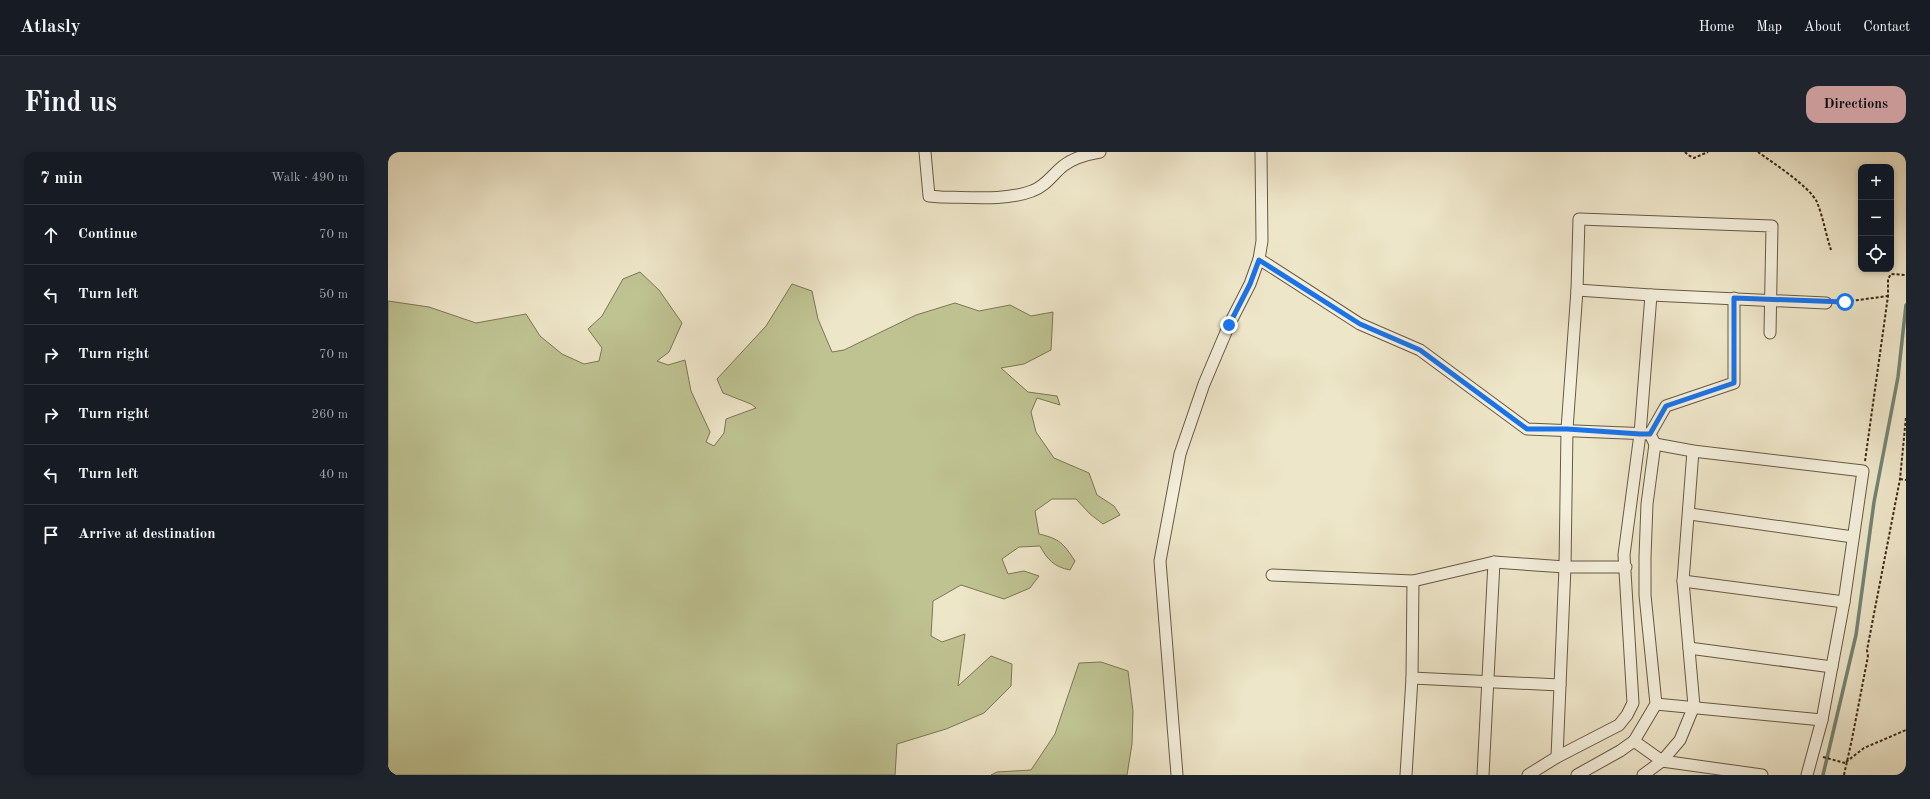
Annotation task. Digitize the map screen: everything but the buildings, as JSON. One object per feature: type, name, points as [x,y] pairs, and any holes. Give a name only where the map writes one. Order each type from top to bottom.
[{"type":"street","points":[[925,152],[929,196],[941,197],[1014,196],[1034,191],[1054,176],[1063,166],[1077,158],[1100,152]]},
{"type":"street","points":[[1177,775],[1160,561],[1180,454],[1204,384],[1229,325],[1250,284],[1259,260],[1262,241],[1260,152]]},
{"type":"street","points":[[1557,757],[1565,567],[1567,429],[1577,290],[1579,219],[1772,226],[1770,333]]},
{"type":"street","points":[[1259,260],[1360,324],[1420,350],[1527,429],[1567,429],[1645,434],[1655,444],[1694,451],[1863,471],[1844,602],[1822,720],[1814,754],[1807,775]]},
{"type":"street","points":[[1577,290],[1826,303]]},
{"type":"street","points":[[1528,775],[1557,757],[1619,725],[1627,715],[1633,703],[1625,547],[1645,434],[1652,295]]},
{"type":"street","points":[[1645,434],[1666,406],[1734,383],[1734,298]]},
{"type":"street","points":[[1577,775],[1620,751],[1634,741],[1656,704],[1645,595],[1647,504],[1655,444]]},
{"type":"street","points":[[1643,775],[1662,761],[1680,740],[1694,706],[1683,581],[1690,514],[1694,451]]},
{"type":"street","points":[[1690,514],[1853,537]]},
{"type":"street","points":[[1272,575],[1413,581],[1494,562],[1565,567],[1626,567]]},
{"type":"street","points":[[1483,775],[1494,562]]},
{"type":"street","points":[[1406,775],[1412,678],[1413,581]]},
{"type":"street","points":[[1683,581],[1844,602]]},
{"type":"street","points":[[1689,648],[1832,667]]},
{"type":"street","points":[[1412,678],[1560,685]]},
{"type":"street","points":[[1656,704],[1694,706],[1822,720]]},
{"type":"street","points":[[1634,741],[1662,761],[1762,775]]},
{"type":"path","points":[[1685,152],[1694,158],[1708,152]]},
{"type":"path","points":[[1758,152],[1811,194],[1816,202],[1831,250]]},
{"type":"path","points":[[1863,471],[1888,296],[1888,279],[1891,274],[1896,273],[1906,275]]},
{"type":"path","points":[[1826,303],[1888,296]]},
{"type":"path","points":[[1844,775],[1868,656],[1867,650],[1900,479],[1906,417]]},
{"type":"path","points":[[1900,479],[1906,480]]},
{"type":"path","points":[[1846,763],[1864,748],[1906,730]]},
{"type":"path","points":[[1814,754],[1846,763]]},
{"type":"green space","points":[[640,272],[659,290],[682,323],[669,352],[657,361],[668,365],[685,360],[691,391],[710,432],[706,442],[714,446],[724,433],[726,419],[756,408],[751,404],[723,393],[717,379],[766,326],[792,284],[812,291],[818,319],[832,352],[844,350],[916,315],[955,303],[979,311],[1010,305],[1031,316],[1053,312],[1051,350],[1024,364],[1001,368],[1028,392],[1057,396],[1060,405],[1037,398],[1031,412],[1036,432],[1054,458],[1089,473],[1097,495],[1114,506],[1120,515],[1103,524],[1090,514],[1076,499],[1052,499],[1035,511],[1039,534],[1052,538],[1064,546],[1075,561],[1070,570],[1055,565],[1045,555],[1040,546],[1019,547],[1002,559],[1008,574],[1024,571],[1039,576],[1030,588],[1004,599],[961,585],[933,601],[931,636],[942,642],[965,634],[958,686],[991,656],[1012,664],[1011,686],[984,713],[946,729],[897,744],[895,775],[388,775],[388,301],[429,307],[476,323],[526,314],[540,336],[562,354],[584,364],[599,361],[602,348],[588,329],[602,316],[623,279]]},
{"type":"green space","points":[[1101,662],[1128,671],[1133,711],[1132,744],[1127,775],[991,775],[997,772],[1031,770],[1055,734],[1079,663]]},
{"type":"waterway","points":[[1823,775],[1856,635],[1874,502],[1898,377],[1906,305]]},
{"type":"route","points":[[1229,325],[1250,284],[1259,260],[1360,324],[1420,350],[1527,429],[1567,429],[1650,434],[1666,406],[1734,383],[1734,298],[1826,303],[1845,302]]}]
